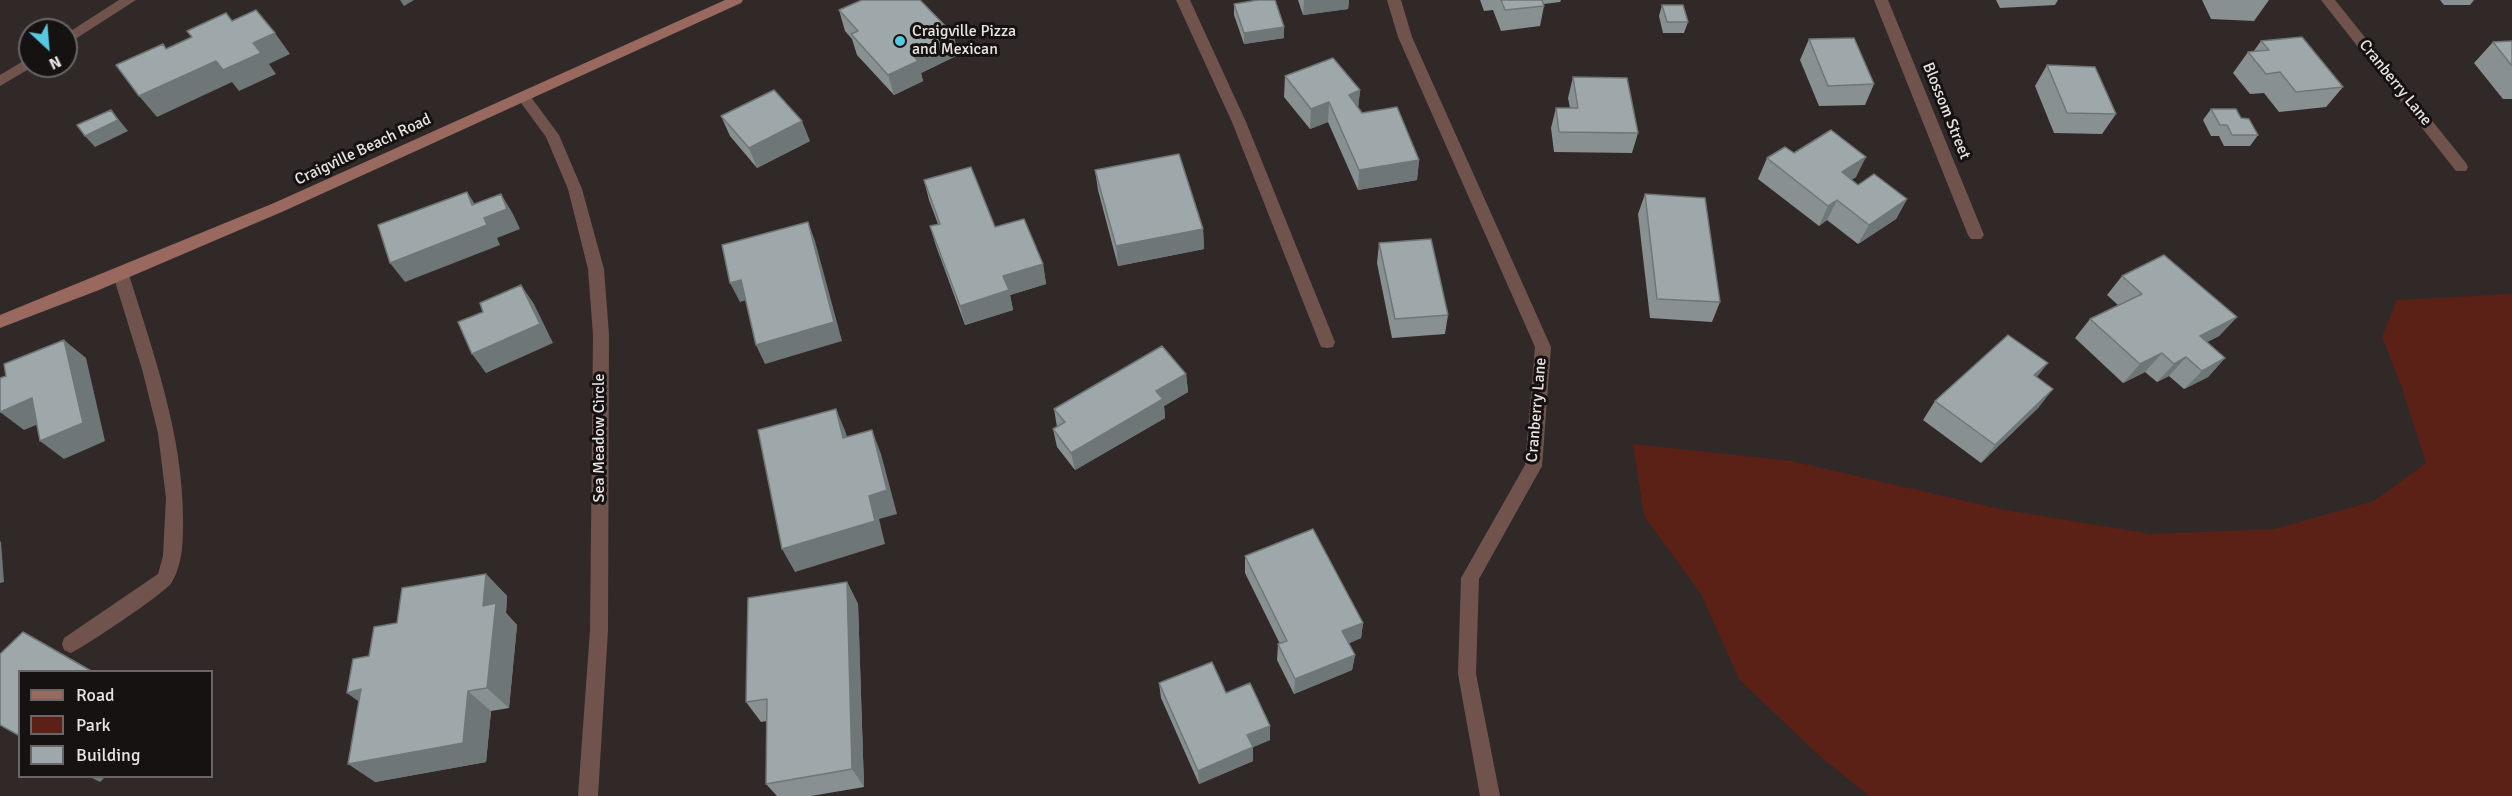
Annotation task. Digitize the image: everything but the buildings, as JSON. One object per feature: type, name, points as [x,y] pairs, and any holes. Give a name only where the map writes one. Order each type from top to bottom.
[{"type":"main road","name":"Craigville Beach Road","points":[[0,322],[121,275],[273,211],[736,0]]},
{"type":"street","points":[[78,32],[129,0]]},
{"type":"street","points":[[1183,0],[1239,122],[1328,342]]},
{"type":"street","name":"Cranberry Lane","points":[[1394,0],[1405,37],[1543,346],[1533,466],[1470,578],[1467,674],[1490,796]]},
{"type":"street","name":"Blossom Street","points":[[1881,0],[1976,235]]},
{"type":"street","name":"Cranberry Lane","points":[[2328,0],[2461,167]]},
{"type":"street","points":[[0,81],[18,70]]},
{"type":"street","name":"Sea Meadow Circle","points":[[524,96],[552,135],[575,189],[596,269],[601,334],[599,630],[588,796]]},
{"type":"street","points":[[71,644],[164,580],[170,569],[175,518],[167,431],[121,275]]},
{"type":"green space","points":[[2512,294],[2512,796],[1869,796],[1815,752],[1739,679],[1701,594],[1644,516],[1633,444],[1791,461],[2000,509],[2151,534],[2275,529],[2374,501],[2426,463],[2402,388],[2382,337],[2397,300]]},
{"type":"place","name":"Craigville Pizza and Mexican","points":[[900,41]]}]
